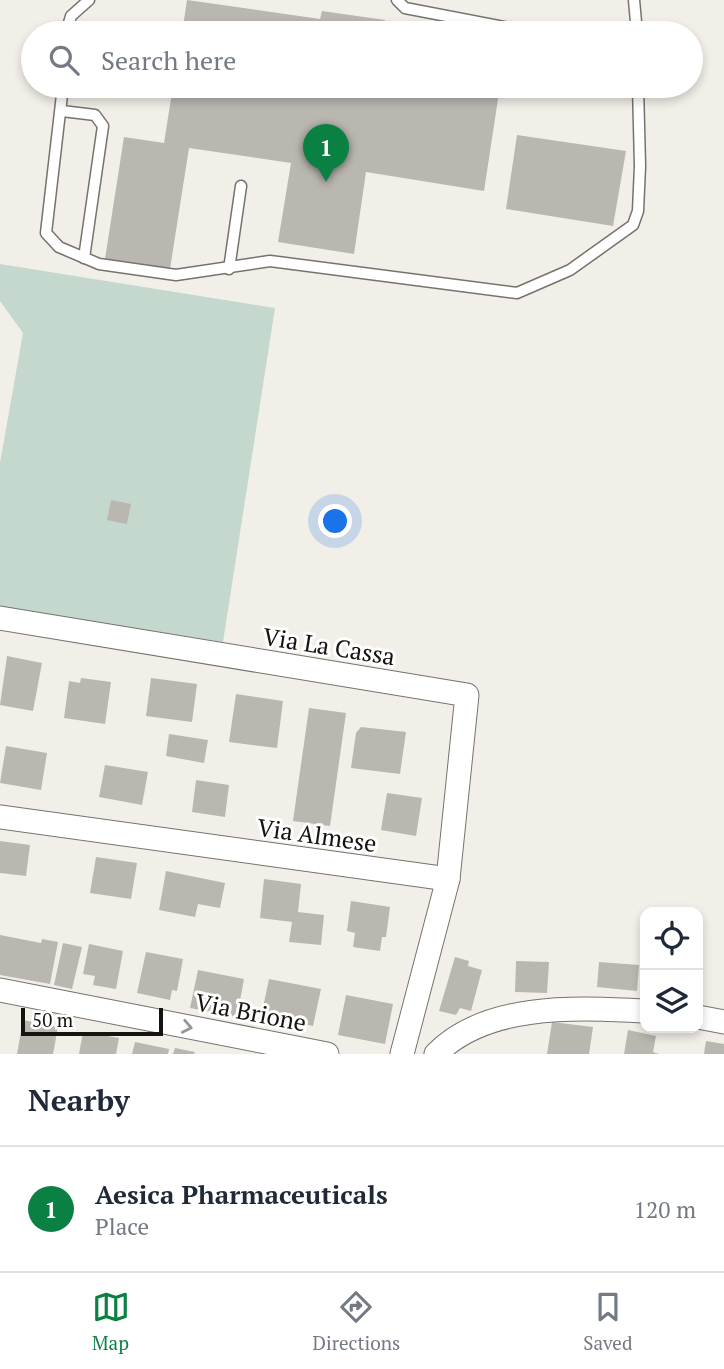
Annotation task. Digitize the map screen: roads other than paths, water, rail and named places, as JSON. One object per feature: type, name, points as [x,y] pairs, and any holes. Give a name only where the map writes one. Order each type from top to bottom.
[{"type":"street","name":"Via La Cassa","points":[[0,618],[467,695],[447,879]]},
{"type":"street","name":"Via Almese","points":[[0,817],[447,879]]},
{"type":"street","points":[[402,1054],[447,879]]},
{"type":"street","name":"Via Brione","points":[[0,990],[327,1054]]},
{"type":"street","points":[[436,1054],[454,1038],[474,1027],[523,1014],[584,1008],[640,1011]]},
{"type":"street","points":[[703,1018],[724,1021]]},
{"type":"lane","points":[[70,21],[71,16],[89,0]]},
{"type":"lane","points":[[396,0],[405,8],[473,21]]},
{"type":"lane","points":[[634,0],[636,21]]},
{"type":"lane","points":[[63,98],[46,233],[59,247],[84,258],[99,264],[176,275],[270,261],[517,293],[570,270],[633,225],[638,211],[640,166],[638,98]]},
{"type":"lane","points":[[62,111],[95,115],[103,126],[84,258]]},
{"type":"lane","points":[[229,269],[241,186]]},
{"type":"place","name":"Aesica Pharmaceuticals","points":[[326,182]]}]
